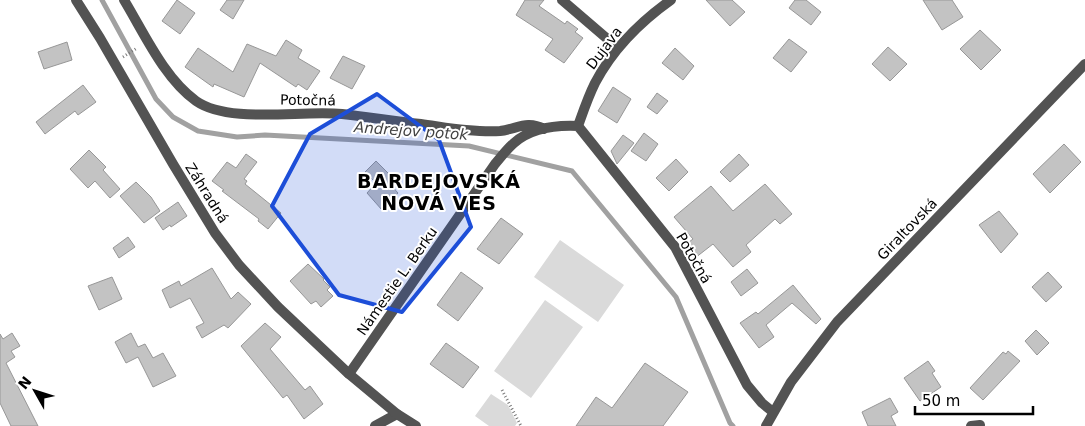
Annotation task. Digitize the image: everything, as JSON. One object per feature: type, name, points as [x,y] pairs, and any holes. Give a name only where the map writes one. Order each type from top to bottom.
[{"type":"street","name":"Záhradná","points":[[76,0],[215,233],[257,286],[350,374]]},
{"type":"street","name":"Potočná","points":[[124,0],[173,80],[192,98],[212,109],[228,113],[253,114],[339,114],[464,130],[499,131],[530,124],[544,129]]},
{"type":"street","points":[[562,0],[618,48]]},
{"type":"street","name":"Dujava","points":[[578,126],[595,83],[618,48],[647,17],[670,0]]},
{"type":"street","name":"Giraltovská","points":[[766,426],[804,364],[857,300],[1085,64]]},
{"type":"street","name":"Námestie L. Berku","points":[[350,374],[495,164],[514,143],[528,134],[555,126],[578,126]]},
{"type":"street","name":"Potočná","points":[[578,126],[675,247],[747,385],[762,403],[773,412]]},
{"type":"street","points":[[350,374],[397,414],[416,426]]},
{"type":"street","points":[[375,426],[397,414]]},
{"type":"path","points":[[121,58],[143,44]]},
{"type":"path","points":[[502,390],[521,426]]},
{"type":"highlighted area","points":[[377,94],[439,140],[471,227],[402,312],[339,295],[272,206],[310,134]]},
{"type":"shaded area","points":[[560,240],[624,285],[598,322],[534,277]]},
{"type":"shaded area","points":[[545,300],[583,327],[531,398],[494,371]]},
{"type":"shaded area","points":[[491,394],[508,405],[517,423],[515,426],[489,426],[475,416]]},
{"type":"building","points":[[177,0],[195,13],[180,34],[162,21]]},
{"type":"building","points":[[227,0],[244,0],[233,19],[220,10]]},
{"type":"building","points":[[525,0],[544,0],[539,6],[565,24],[567,21],[578,29],[575,32],[583,38],[564,63],[545,50],[553,39],[516,15]]},
{"type":"building","points":[[706,0],[732,0],[745,12],[730,26]]},
{"type":"building","points":[[795,0],[806,0],[821,12],[811,25],[789,8]]},
{"type":"building","points":[[923,0],[952,0],[963,17],[942,30]]},
{"type":"building","points":[[980,30],[1001,50],[981,70],[960,49]]},
{"type":"building","points":[[789,39],[807,52],[791,72],[773,58]]},
{"type":"building","points":[[286,40],[302,50],[298,58],[320,71],[307,90],[298,84],[296,87],[260,63],[244,97],[214,84],[213,87],[185,67],[198,48],[233,72],[247,44],[276,56]]},
{"type":"building","points":[[67,42],[72,60],[44,69],[38,52]]},
{"type":"building","points":[[888,47],[907,64],[890,81],[872,64]]},
{"type":"building","points":[[675,48],[694,66],[683,80],[662,63]]},
{"type":"building","points":[[343,56],[365,66],[352,89],[330,78]]},
{"type":"building","points":[[83,85],[96,102],[78,115],[75,111],[45,134],[36,122]]},
{"type":"building","points":[[613,87],[631,99],[617,123],[598,111]]},
{"type":"building","points":[[657,93],[668,101],[657,114],[647,107]]},
{"type":"building","points":[[644,133],[658,144],[646,161],[631,151]]},
{"type":"building","points":[[623,135],[634,143],[617,164],[611,151]]},
{"type":"building","points":[[1064,144],[1081,162],[1050,193],[1033,174]]},
{"type":"building","points":[[89,150],[106,167],[103,170],[120,189],[110,198],[95,181],[88,188],[70,169]]},
{"type":"building","points":[[246,154],[257,162],[244,179],[247,181],[245,184],[281,213],[268,229],[258,221],[259,219],[212,181],[227,162],[236,168]]},
{"type":"building","points":[[739,154],[749,165],[730,182],[720,172]]},
{"type":"building","points":[[676,159],[688,172],[669,191],[656,178]]},
{"type":"building","points":[[376,161],[394,179],[390,184],[398,193],[382,210],[367,193],[376,183],[365,172]]},
{"type":"building","points":[[136,182],[151,197],[160,211],[144,223],[120,196]]},
{"type":"building","points":[[765,184],[792,214],[780,224],[775,219],[746,245],[751,252],[733,267],[713,244],[695,258],[685,245],[693,239],[674,217],[711,186],[733,211]]},
{"type":"building","points":[[178,202],[187,216],[163,230],[155,218]]},
{"type":"building","points":[[999,211],[1018,234],[1001,253],[979,225]]},
{"type":"building","points":[[501,218],[523,234],[499,264],[477,249]]},
{"type":"building","points":[[128,237],[135,247],[119,258],[113,248]]},
{"type":"building","points":[[308,264],[324,279],[330,287],[327,290],[333,296],[321,307],[316,301],[311,304],[290,281]]},
{"type":"building","points":[[212,268],[231,299],[238,292],[251,304],[228,328],[224,325],[202,338],[196,327],[204,323],[190,298],[170,308],[162,290],[179,281],[181,286]]},
{"type":"building","points":[[747,269],[758,283],[741,296],[731,282]]},
{"type":"building","points":[[461,272],[483,288],[458,321],[437,305]]},
{"type":"building","points":[[1048,272],[1062,287],[1046,302],[1032,287]]},
{"type":"building","points":[[112,277],[122,299],[99,310],[88,286]]},
{"type":"building","points":[[793,285],[821,319],[816,324],[792,303],[766,325],[774,337],[759,348],[740,323],[756,312],[758,314]]},
{"type":"building","points":[[265,323],[281,337],[270,349],[305,390],[310,386],[323,404],[304,419],[287,395],[283,398],[241,346]]},
{"type":"building","points":[[1036,330],[1049,343],[1037,355],[1025,341]]},
{"type":"building","points":[[12,333],[20,346],[11,351],[15,357],[6,363],[38,426],[11,426],[0,403],[0,334],[3,339]]},
{"type":"building","points":[[131,333],[138,347],[145,344],[153,358],[163,353],[176,376],[153,387],[138,357],[126,363],[115,342]]},
{"type":"building","points":[[446,343],[479,367],[463,388],[430,364]]},
{"type":"building","points":[[1008,351],[1020,361],[983,400],[970,388],[1003,352],[1006,354]]},
{"type":"building","points":[[928,361],[935,371],[932,373],[941,387],[920,401],[904,378]]},
{"type":"building","points":[[645,363],[688,392],[663,426],[576,426],[596,397],[612,408]]},
{"type":"building","points":[[890,398],[898,412],[891,416],[896,426],[868,426],[862,412]]},
{"type":"waterway","name":"Andrejov potok","points":[[102,0],[156,99],[173,117],[198,131],[237,137],[265,135],[469,146],[572,171],[676,297],[730,423],[733,426]]},
{"type":"district","name":"BARDEJOVSKÁ NOVÁ VES","points":[[439,192]]}]
